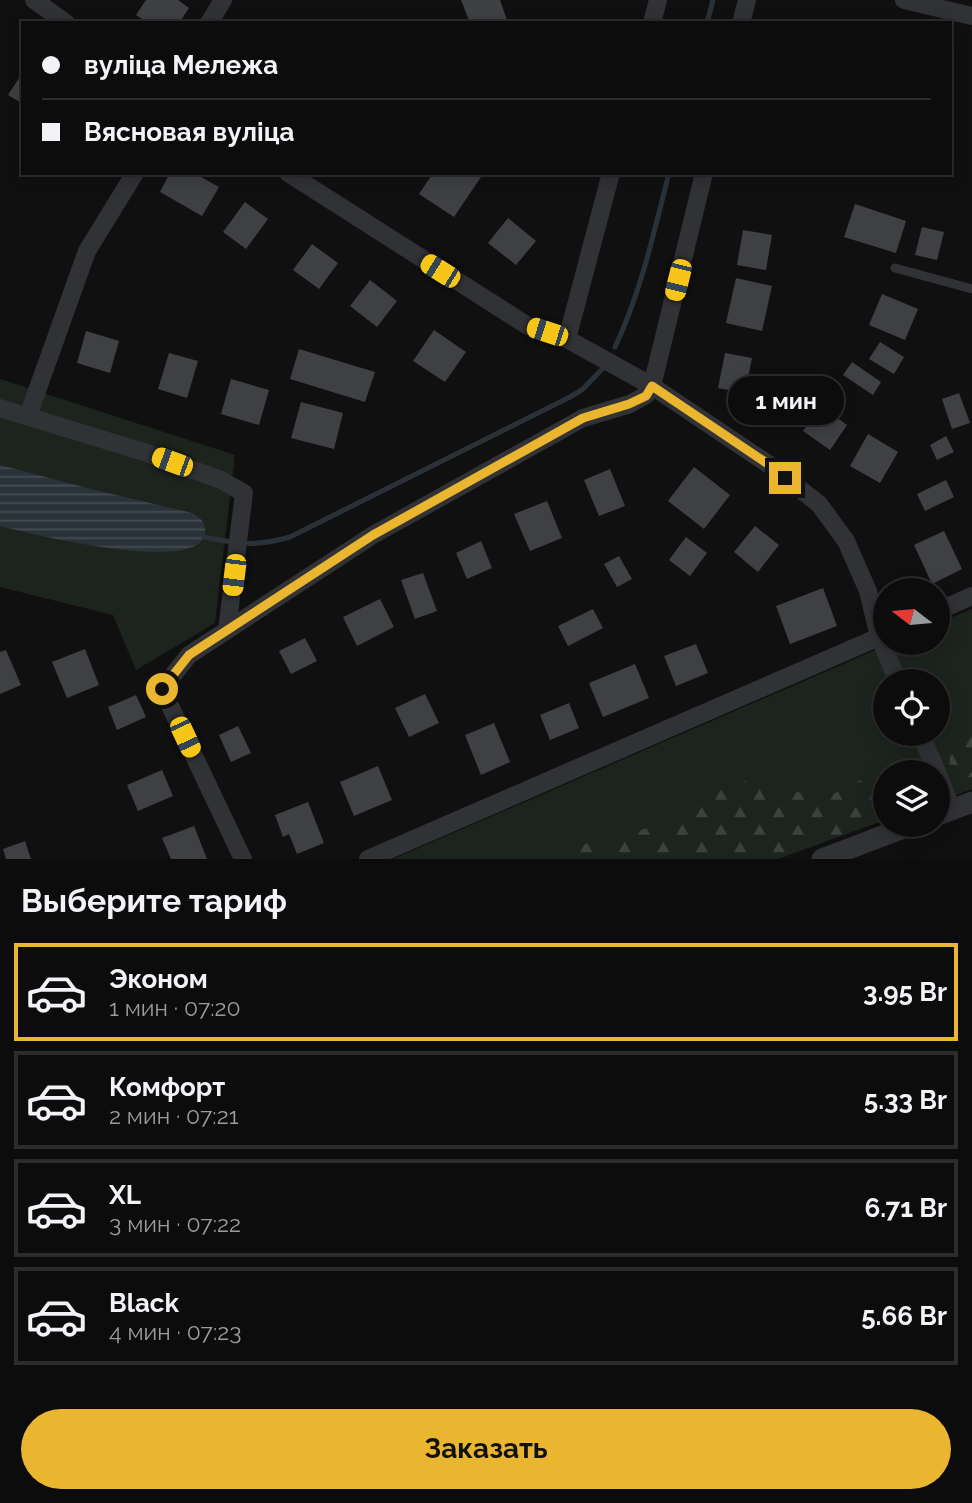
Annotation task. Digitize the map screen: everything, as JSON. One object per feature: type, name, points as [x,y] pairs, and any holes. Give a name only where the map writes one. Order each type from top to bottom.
[{"type":"street","points":[[34,0],[63,21]]},
{"type":"street","points":[[210,21],[223,0]]},
{"type":"street","points":[[653,21],[658,0]]},
{"type":"street","points":[[742,21],[747,0]]},
{"type":"street","points":[[904,0],[972,16]]},
{"type":"street","points":[[28,416],[87,251],[134,175]]},
{"type":"street","points":[[291,175],[528,326],[567,339],[652,386],[768,464],[819,505],[846,541],[873,607]]},
{"type":"street","points":[[567,339],[610,175]]},
{"type":"street","points":[[243,859],[162,689],[189,655],[373,535],[583,418],[646,396],[652,386],[704,175]]},
{"type":"street","points":[[0,408],[147,453],[221,480],[244,493],[227,630]]},
{"type":"street","points":[[950,606],[972,596]]},
{"type":"street","points":[[368,859],[873,639]]},
{"type":"street","points":[[822,859],[880,837]]},
{"type":"lane","points":[[895,268],[972,289]]},
{"type":"green space","points":[[0,379],[235,455],[215,623],[136,670],[113,615],[0,587]]},
{"type":"green space","points":[[972,609],[972,789],[950,797],[950,760],[873,760],[873,824],[778,859],[393,859],[873,651],[873,655],[950,655],[950,618]]},
{"type":"green space","points":[[972,735],[972,777],[960,778],[950,772],[951,753],[960,741]]},
{"type":"green space","points":[[873,773],[873,822],[774,859],[561,859],[585,844],[650,827],[740,783],[767,781],[812,796],[831,794]]},
{"type":"shaded area","points":[[0,465],[192,513],[202,521],[205,528],[199,543],[180,550],[150,552],[78,543],[0,526]]},
{"type":"building","points":[[146,0],[178,0],[189,8],[180,21],[145,21],[136,15]]},
{"type":"building","points":[[461,0],[500,0],[507,21],[469,21]]},
{"type":"building","points":[[21,75],[21,103],[8,95]]},
{"type":"building","points":[[169,175],[198,175],[219,187],[202,216],[160,192]]},
{"type":"building","points":[[432,175],[481,177],[454,217],[419,194]]},
{"type":"building","points":[[245,202],[268,219],[246,249],[223,232]]},
{"type":"building","points":[[855,204],[906,221],[896,253],[844,237]]},
{"type":"building","points":[[508,218],[536,241],[516,265],[488,243]]},
{"type":"building","points":[[922,227],[944,232],[937,260],[915,255]]},
{"type":"building","points":[[743,230],[772,235],[766,270],[737,265]]},
{"type":"building","points":[[312,244],[338,263],[319,289],[293,270]]},
{"type":"building","points":[[736,278],[772,286],[762,331],[726,323]]},
{"type":"building","points":[[370,280],[397,301],[377,327],[350,306]]},
{"type":"building","points":[[882,294],[918,309],[905,340],[869,325]]},
{"type":"building","points":[[434,330],[466,352],[445,382],[413,361]]},
{"type":"building","points":[[86,331],[119,341],[110,373],[77,363]]},
{"type":"building","points":[[880,342],[904,357],[894,374],[869,359]]},
{"type":"building","points":[[299,349],[375,372],[365,402],[290,379]]},
{"type":"building","points":[[169,353],[198,361],[187,398],[158,389]]},
{"type":"building","points":[[725,353],[752,358],[745,393],[718,388]]},
{"type":"building","points":[[852,362],[881,382],[873,395],[843,375]]},
{"type":"building","points":[[231,379],[269,390],[259,425],[221,414]]},
{"type":"building","points":[[959,393],[970,423],[952,429],[942,399]]},
{"type":"building","points":[[301,402],[343,413],[334,449],[291,438]]},
{"type":"building","points":[[821,406],[847,425],[830,450],[803,431]]},
{"type":"building","points":[[868,434],[898,452],[880,483],[850,466]]},
{"type":"building","points":[[946,436],[954,452],[937,460],[930,445]]},
{"type":"building","points":[[694,467],[730,495],[704,529],[668,501]]},
{"type":"building","points":[[610,469],[625,506],[599,516],[584,480]]},
{"type":"building","points":[[946,480],[954,497],[925,511],[917,494]]},
{"type":"building","points":[[547,501],[562,538],[530,551],[514,514]]},
{"type":"building","points":[[755,526],[779,545],[758,572],[734,552]]},
{"type":"building","points":[[944,531],[962,569],[944,578],[929,578],[914,545]]},
{"type":"building","points":[[686,537],[707,553],[690,576],[669,560]]},
{"type":"building","points":[[481,541],[492,568],[467,579],[456,553]]},
{"type":"building","points":[[619,556],[632,579],[617,587],[604,564]]},
{"type":"building","points":[[423,573],[437,611],[415,619],[401,580]]},
{"type":"building","points":[[823,588],[837,626],[790,644],[776,606]]},
{"type":"building","points":[[380,599],[394,627],[357,646],[343,617]]},
{"type":"building","points":[[593,609],[603,628],[568,646],[558,626]]},
{"type":"building","points":[[305,638],[317,661],[291,674],[279,651]]},
{"type":"building","points":[[696,644],[708,673],[676,686],[664,656]]},
{"type":"building","points":[[85,649],[99,685],[67,698],[52,662]]},
{"type":"building","points":[[6,650],[21,685],[0,694],[0,652]]},
{"type":"building","points":[[635,664],[649,698],[603,717],[589,683]]},
{"type":"building","points":[[425,694],[439,723],[409,737],[395,708]]},
{"type":"building","points":[[136,695],[146,717],[117,730],[108,707]]},
{"type":"building","points":[[569,703],[579,728],[550,740],[540,715]]},
{"type":"building","points":[[494,723],[510,762],[481,775],[465,735]]},
{"type":"building","points":[[238,726],[251,753],[231,762],[219,735]]},
{"type":"building","points":[[378,766],[392,800],[354,816],[340,782]]},
{"type":"building","points":[[162,770],[173,796],[138,811],[127,785]]},
{"type":"building","points":[[308,802],[324,843],[297,854],[289,834],[283,837],[275,815]]},
{"type":"building","points":[[194,826],[207,859],[171,859],[162,838]]},
{"type":"building","points":[[25,841],[31,859],[6,859],[3,849]]},
{"type":"waterway","points":[[708,21],[713,0]]},
{"type":"waterway","points":[[615,347],[640,283],[668,175]]},
{"type":"waterway","points":[[204,537],[247,543],[290,537],[570,397],[583,389],[603,368]]},
{"type":"route","points":[[162,689],[189,655],[373,535],[583,418],[646,396],[652,386],[785,478]]}]
